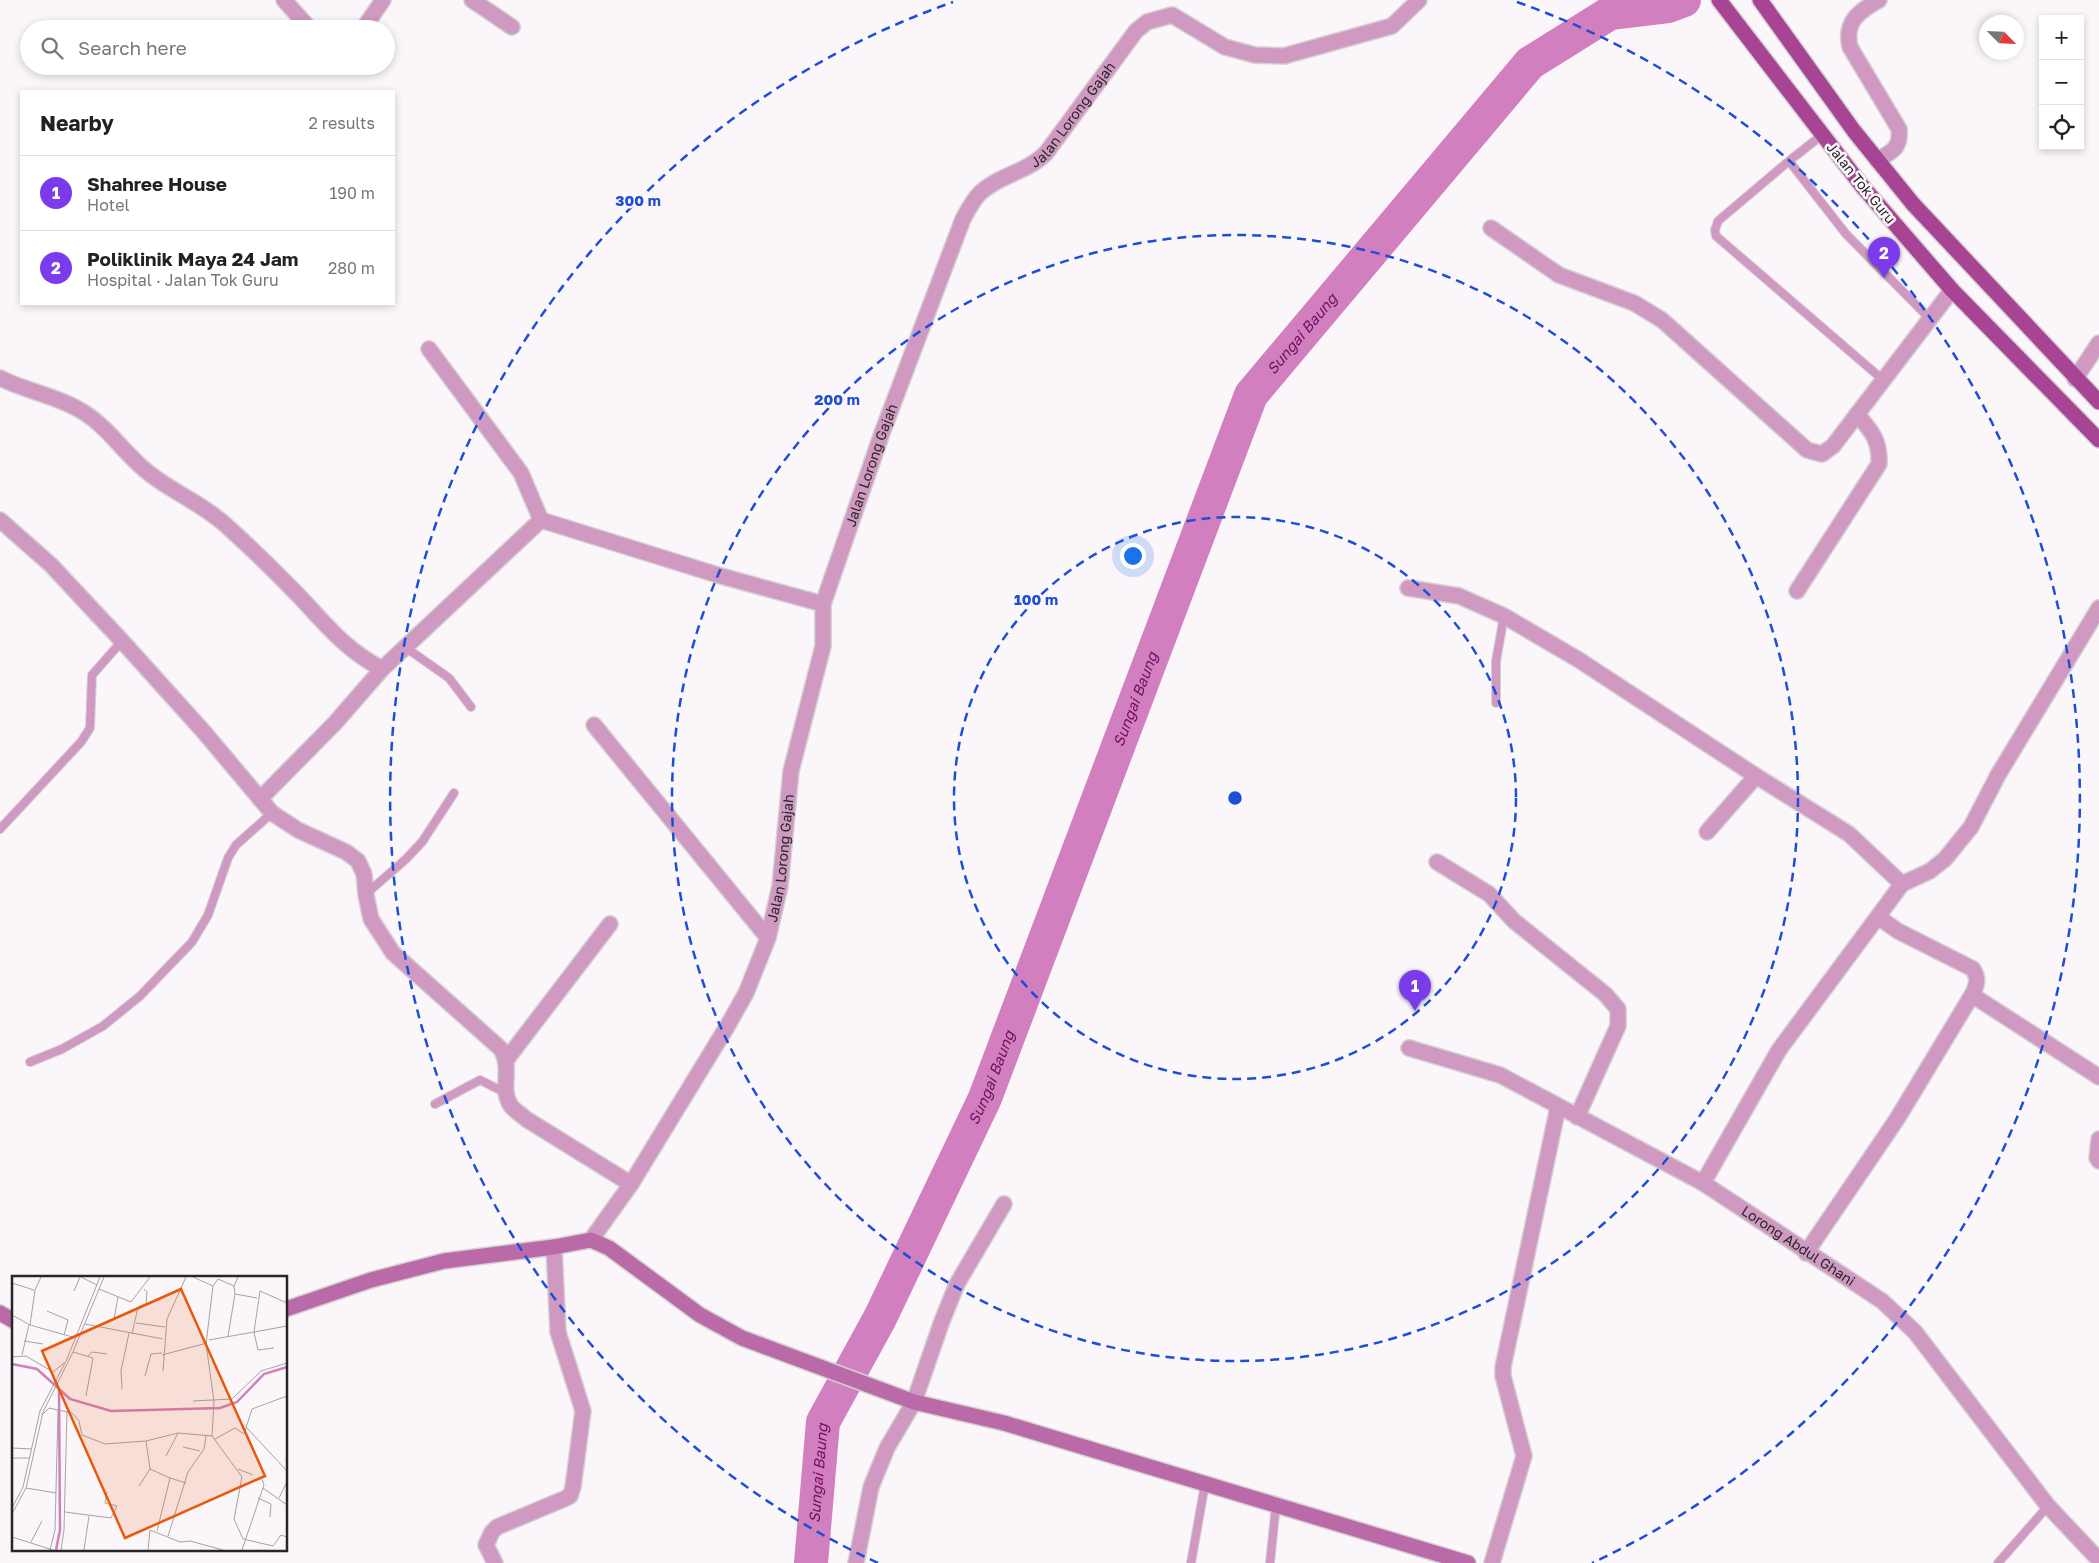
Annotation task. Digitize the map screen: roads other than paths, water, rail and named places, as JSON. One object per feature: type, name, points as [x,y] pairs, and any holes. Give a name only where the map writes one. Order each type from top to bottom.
[{"type":"main road","name":"Jalan Tok Guru","points":[[1719,0],[1862,186],[1952,290],[2099,440]]},
{"type":"main road","name":"Jalan Tok Guru","points":[[1760,0],[1877,160],[1913,204],[2075,379],[2099,402]]},
{"type":"street","points":[[284,0],[302,20]]},
{"type":"street","points":[[369,20],[383,0]]},
{"type":"street","points":[[472,0],[512,28]]},
{"type":"street","name":"Jalan Lorong Gajah","points":[[591,1240],[631,1184],[746,993],[768,938],[780,886],[791,771],[822,646],[823,604],[882,433],[966,212],[986,188],[1037,162],[1046,153],[1136,31],[1147,22],[1172,15],[1225,47],[1255,55],[1284,56],[1392,26],[1419,0]]},
{"type":"street","points":[[1877,160],[1896,150],[1900,140],[1899,129],[1850,47],[1847,35],[1854,18],[1879,0]]},
{"type":"street","points":[[1491,228],[1559,276],[1634,303],[1662,320],[1807,450],[1822,454],[1834,446],[1882,379],[1952,290]]},
{"type":"street","points":[[2075,379],[2099,343]]},
{"type":"street","points":[[429,349],[521,473],[541,520],[721,576],[823,604]]},
{"type":"street","points":[[0,378],[17,387],[77,408],[107,429],[144,469],[171,489],[198,503],[227,526],[299,595],[339,640],[358,656],[382,669]]},
{"type":"street","points":[[1798,591],[1879,464],[1879,448],[1873,434],[1857,414]]},
{"type":"street","points":[[0,520],[51,565],[122,641],[204,732],[272,813],[298,830],[346,852],[358,861],[364,874],[371,919],[393,954],[501,1049],[507,1059],[506,1093],[512,1106],[526,1118],[631,1184]]},
{"type":"street","points":[[260,799],[335,723],[382,669],[541,520]]},
{"type":"street","points":[[1408,588],[1456,595],[1504,616],[1579,660],[1756,776],[1849,834],[1902,884]]},
{"type":"street","points":[[1703,1183],[1779,1050],[1902,884],[1930,871],[1972,827],[1998,775],[2099,608]]},
{"type":"street","points":[[594,725],[768,938]]},
{"type":"street","points":[[1707,832],[1756,776]]},
{"type":"street","points":[[1437,862],[1489,894],[1514,921],[1605,994],[1618,1009],[1618,1026],[1577,1116]]},
{"type":"street","points":[[1806,1252],[1896,1119],[1977,984],[1977,975],[1973,969],[1898,931],[1878,916]]},
{"type":"street","points":[[507,1059],[610,924]]},
{"type":"street","points":[[1972,995],[2099,1077]]},
{"type":"street","name":"Lorong Abdul Ghani","points":[[1409,1048],[1500,1075],[1703,1183],[1882,1301],[1903,1318],[2048,1506],[2099,1560]]},
{"type":"street","points":[[1492,1563],[1524,1456],[1503,1376],[1503,1367],[1558,1106]]},
{"type":"street","points":[[2099,1139],[2097,1158],[2099,1161]]},
{"type":"street","points":[[856,1563],[871,1487],[887,1448],[914,1402],[957,1284],[1004,1204]]},
{"type":"street","points":[[288,1309],[372,1280],[444,1262],[554,1248],[591,1240],[609,1248],[700,1315],[742,1338],[811,1362],[914,1402],[1004,1423],[1468,1563]]},
{"type":"street","points":[[495,1563],[486,1545],[492,1532],[497,1527],[564,1500],[570,1496],[573,1487],[583,1411],[558,1332],[554,1248]]},
{"type":"street","points":[[0,1313],[12,1320]]},
{"type":"lane","points":[[1822,134],[1718,221],[1714,230],[1716,236],[1882,379]]},
{"type":"lane","points":[[1789,161],[1846,234],[1929,318]]},
{"type":"lane","points":[[1496,703],[1496,661],[1504,616]]},
{"type":"lane","points":[[0,829],[90,728],[92,675],[122,641]]},
{"type":"lane","points":[[405,647],[449,678],[471,707]]},
{"type":"lane","points":[[366,895],[422,842],[454,793]]},
{"type":"lane","points":[[30,1062],[62,1049],[103,1026],[140,996],[192,942],[208,915],[228,858],[236,846],[272,813]]},
{"type":"lane","points":[[434,1104],[480,1080],[506,1093]]},
{"type":"lane","points":[[1192,1563],[1205,1484]]},
{"type":"lane","points":[[1270,1563],[1276,1505]]},
{"type":"lane","points":[[1998,1563],[2048,1506]]},
{"type":"waterway","points":[[1647,0],[1668,6]]},
{"type":"waterway","name":"Sungai Baung","points":[[811,1563],[823,1422],[880,1318],[985,1098],[1251,395],[1530,63],[1610,13],[1668,6],[1684,0]]},
{"type":"place","name":"Poliklinik Maya 24 Jam","points":[[1884,278]]},
{"type":"place","name":"Shahree House","points":[[1415,1011]]}]
